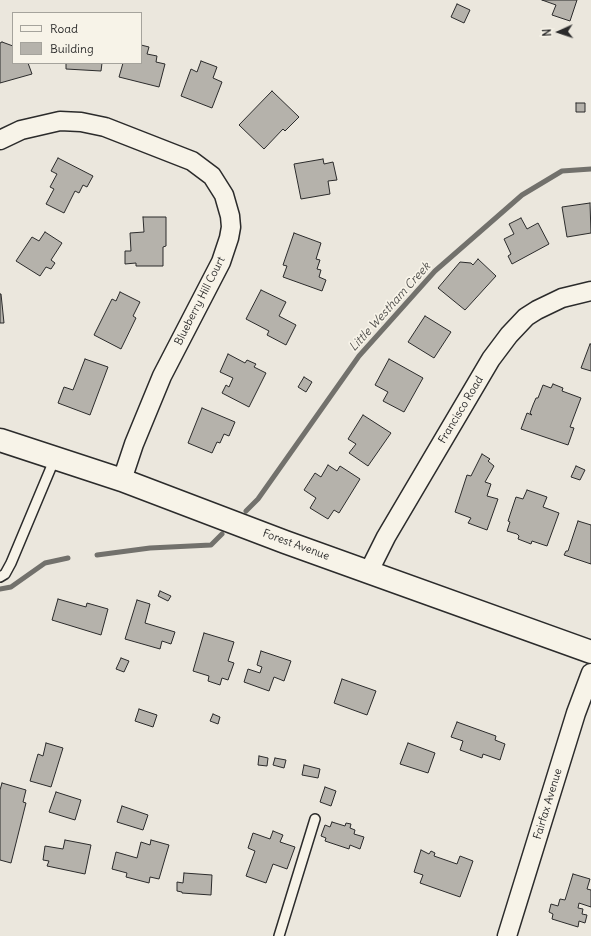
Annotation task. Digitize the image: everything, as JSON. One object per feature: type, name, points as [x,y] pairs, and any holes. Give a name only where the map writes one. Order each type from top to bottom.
[{"type":"main road","name":"Forest Avenue","points":[[0,440],[122,480],[285,542],[591,652]]},
{"type":"street","name":"Blueberry Hill Court","points":[[0,140],[21,130],[60,121],[81,122],[106,126],[192,161],[212,176],[224,195],[230,216],[230,227],[229,238],[221,262],[162,376],[134,444],[122,480]]},
{"type":"street","name":"Francisco Road","points":[[369,571],[386,537],[491,359],[509,335],[526,317],[537,310],[562,298],[591,291]]},
{"type":"street","name":"Fairfax Avenue","points":[[507,936],[576,713],[591,673]]},
{"type":"lane","points":[[0,577],[5,574],[11,563],[55,458]]},
{"type":"lane","points":[[278,936],[315,819]]},
{"type":"building","points":[[542,0],[577,0],[570,21],[552,15],[556,5]]},
{"type":"building","points":[[457,4],[470,10],[464,23],[451,17]]},
{"type":"building","points":[[2,42],[12,46],[12,64],[28,64],[32,74],[0,83],[0,43]]},
{"type":"building","points":[[142,45],[149,47],[147,54],[157,56],[156,62],[165,64],[159,87],[119,77],[123,64],[142,64]]},
{"type":"building","points":[[201,61],[217,67],[213,78],[222,82],[212,108],[181,96],[191,69],[197,72]]},
{"type":"building","points":[[66,64],[102,64],[101,71],[66,69]]},
{"type":"building","points":[[272,91],[299,117],[285,131],[283,129],[264,149],[239,125]]},
{"type":"building","points":[[576,103],[585,103],[585,112],[576,112]]},
{"type":"building","points":[[58,158],[93,176],[87,187],[83,185],[79,193],[75,191],[64,213],[46,204],[54,189],[50,187],[57,174],[51,171]]},
{"type":"building","points":[[323,159],[324,164],[333,162],[337,180],[328,181],[330,194],[301,199],[294,164]]},
{"type":"building","points":[[590,203],[591,233],[567,237],[562,207]]},
{"type":"building","points":[[143,217],[166,217],[166,246],[163,247],[163,266],[136,266],[136,263],[125,264],[125,251],[131,251],[130,233],[144,232]]},
{"type":"building","points":[[521,218],[527,229],[538,223],[549,244],[512,264],[508,256],[511,254],[504,239],[514,234],[509,224]]},
{"type":"building","points":[[45,232],[62,243],[51,260],[55,263],[51,269],[46,267],[40,276],[16,261],[32,237],[39,241]]},
{"type":"building","points":[[294,233],[321,243],[316,259],[320,260],[317,269],[321,270],[319,277],[326,280],[322,291],[283,277],[287,266],[283,265]]},
{"type":"building","points":[[478,259],[496,276],[465,310],[438,288],[460,262],[471,263],[473,265]]},
{"type":"building","points":[[261,290],[286,302],[279,316],[296,325],[286,345],[267,335],[269,331],[246,319]]},
{"type":"building","points":[[120,292],[140,302],[133,316],[136,318],[121,349],[94,335],[112,299],[116,301]]},
{"type":"building","points":[[1,294],[4,323],[0,323]]},
{"type":"building","points":[[425,316],[451,332],[434,358],[408,342]]},
{"type":"building","points":[[591,344],[591,371],[581,368]]},
{"type":"building","points":[[228,354],[245,363],[247,360],[256,364],[254,367],[266,373],[249,407],[222,393],[226,385],[229,387],[233,378],[220,372]]},
{"type":"building","points":[[85,359],[108,367],[90,415],[58,403],[64,387],[73,390]]},
{"type":"building","points":[[389,359],[423,378],[404,412],[383,401],[388,392],[375,385]]},
{"type":"building","points":[[304,377],[312,382],[306,392],[298,387]]},
{"type":"building","points":[[553,384],[563,388],[562,391],[581,398],[570,427],[574,428],[568,445],[521,429],[527,413],[532,415],[530,413],[543,385],[551,388]]},
{"type":"building","points":[[202,408],[235,422],[229,436],[224,434],[220,443],[217,442],[212,453],[188,443]]},
{"type":"building","points":[[363,415],[391,433],[368,466],[349,453],[356,444],[348,439]]},
{"type":"building","points":[[482,454],[490,459],[488,461],[494,466],[485,482],[491,484],[487,496],[498,499],[487,530],[468,523],[471,518],[455,512],[467,475],[471,476]]},
{"type":"building","points":[[328,465],[337,471],[340,466],[360,479],[339,513],[334,510],[328,519],[310,508],[316,498],[304,490],[315,473],[321,477]]},
{"type":"building","points":[[576,466],[585,470],[580,480],[571,477]]},
{"type":"building","points":[[527,490],[547,497],[543,507],[559,513],[547,546],[532,541],[531,544],[518,539],[519,536],[517,534],[507,531],[510,522],[508,521],[516,497],[523,499]]},
{"type":"building","points":[[578,521],[591,525],[591,564],[564,555],[566,551],[568,551]]},
{"type":"building","points":[[160,591],[171,596],[168,601],[158,596]]},
{"type":"building","points":[[58,599],[86,607],[87,603],[108,609],[101,635],[52,620]]},
{"type":"building","points":[[137,600],[150,604],[145,623],[175,632],[171,644],[162,641],[160,649],[125,639]]},
{"type":"building","points":[[204,633],[234,642],[228,661],[234,663],[228,680],[222,678],[220,685],[208,681],[209,676],[193,671]]},
{"type":"building","points":[[261,651],[291,661],[284,681],[274,677],[269,691],[244,682],[248,669],[260,673],[262,667],[257,665]]},
{"type":"building","points":[[121,658],[129,661],[124,672],[116,669]]},
{"type":"building","points":[[342,679],[376,691],[367,715],[334,703]]},
{"type":"building","points":[[139,709],[157,715],[153,727],[135,721]]},
{"type":"building","points":[[213,714],[220,717],[218,724],[210,721]]},
{"type":"building","points":[[457,722],[496,736],[495,740],[505,744],[500,760],[483,754],[482,758],[460,750],[463,741],[451,737]]},
{"type":"building","points":[[46,743],[63,748],[51,787],[30,781],[38,754],[43,756]]},
{"type":"building","points":[[408,743],[435,753],[428,773],[400,764]]},
{"type":"building","points":[[259,756],[268,758],[267,766],[258,765]]},
{"type":"building","points":[[275,758],[286,760],[284,768],[273,765]]},
{"type":"building","points":[[304,765],[320,769],[318,778],[302,775]]},
{"type":"building","points":[[2,783],[26,790],[23,802],[26,803],[11,863],[0,860],[0,790]]},
{"type":"building","points":[[325,787],[336,791],[331,806],[320,802]]},
{"type":"building","points":[[56,792],[81,800],[75,820],[49,812]]},
{"type":"building","points":[[122,806],[148,815],[143,830],[117,822]]},
{"type":"building","points":[[332,822],[345,826],[346,823],[351,824],[350,828],[355,830],[354,834],[364,837],[360,849],[350,845],[349,849],[325,841],[326,838],[321,836],[325,825],[330,827]]},
{"type":"building","points":[[273,831],[283,835],[280,842],[295,847],[287,869],[273,864],[266,883],[246,876],[255,851],[248,848],[253,833],[270,839]]},
{"type":"building","points":[[65,840],[91,845],[85,874],[47,866],[49,861],[43,860],[45,846],[63,849]]},
{"type":"building","points":[[151,840],[169,845],[159,879],[150,877],[149,883],[126,877],[127,873],[112,869],[116,852],[137,858],[141,842],[150,845]]},
{"type":"building","points":[[421,850],[429,854],[431,851],[435,853],[434,856],[457,864],[460,856],[473,861],[460,897],[420,883],[423,875],[414,872]]},
{"type":"building","points":[[184,873],[212,875],[211,895],[182,893],[177,891],[177,882],[183,883]]},
{"type":"building","points":[[573,874],[590,879],[587,889],[591,890],[591,907],[579,903],[578,908],[583,909],[582,914],[587,915],[585,923],[579,921],[578,927],[552,919],[553,914],[549,912],[551,904],[558,906],[560,899],[565,900]]},
{"type":"waterway","name":"Little Westham Creek","points":[[246,511],[258,499],[359,356],[435,271],[522,195],[562,171],[591,169]]},
{"type":"waterway","name":"Little Westham Creek","points":[[97,555],[150,548],[211,545],[222,534]]},
{"type":"waterway","name":"Little Westham Creek","points":[[0,589],[11,587],[45,563],[68,558]]}]
